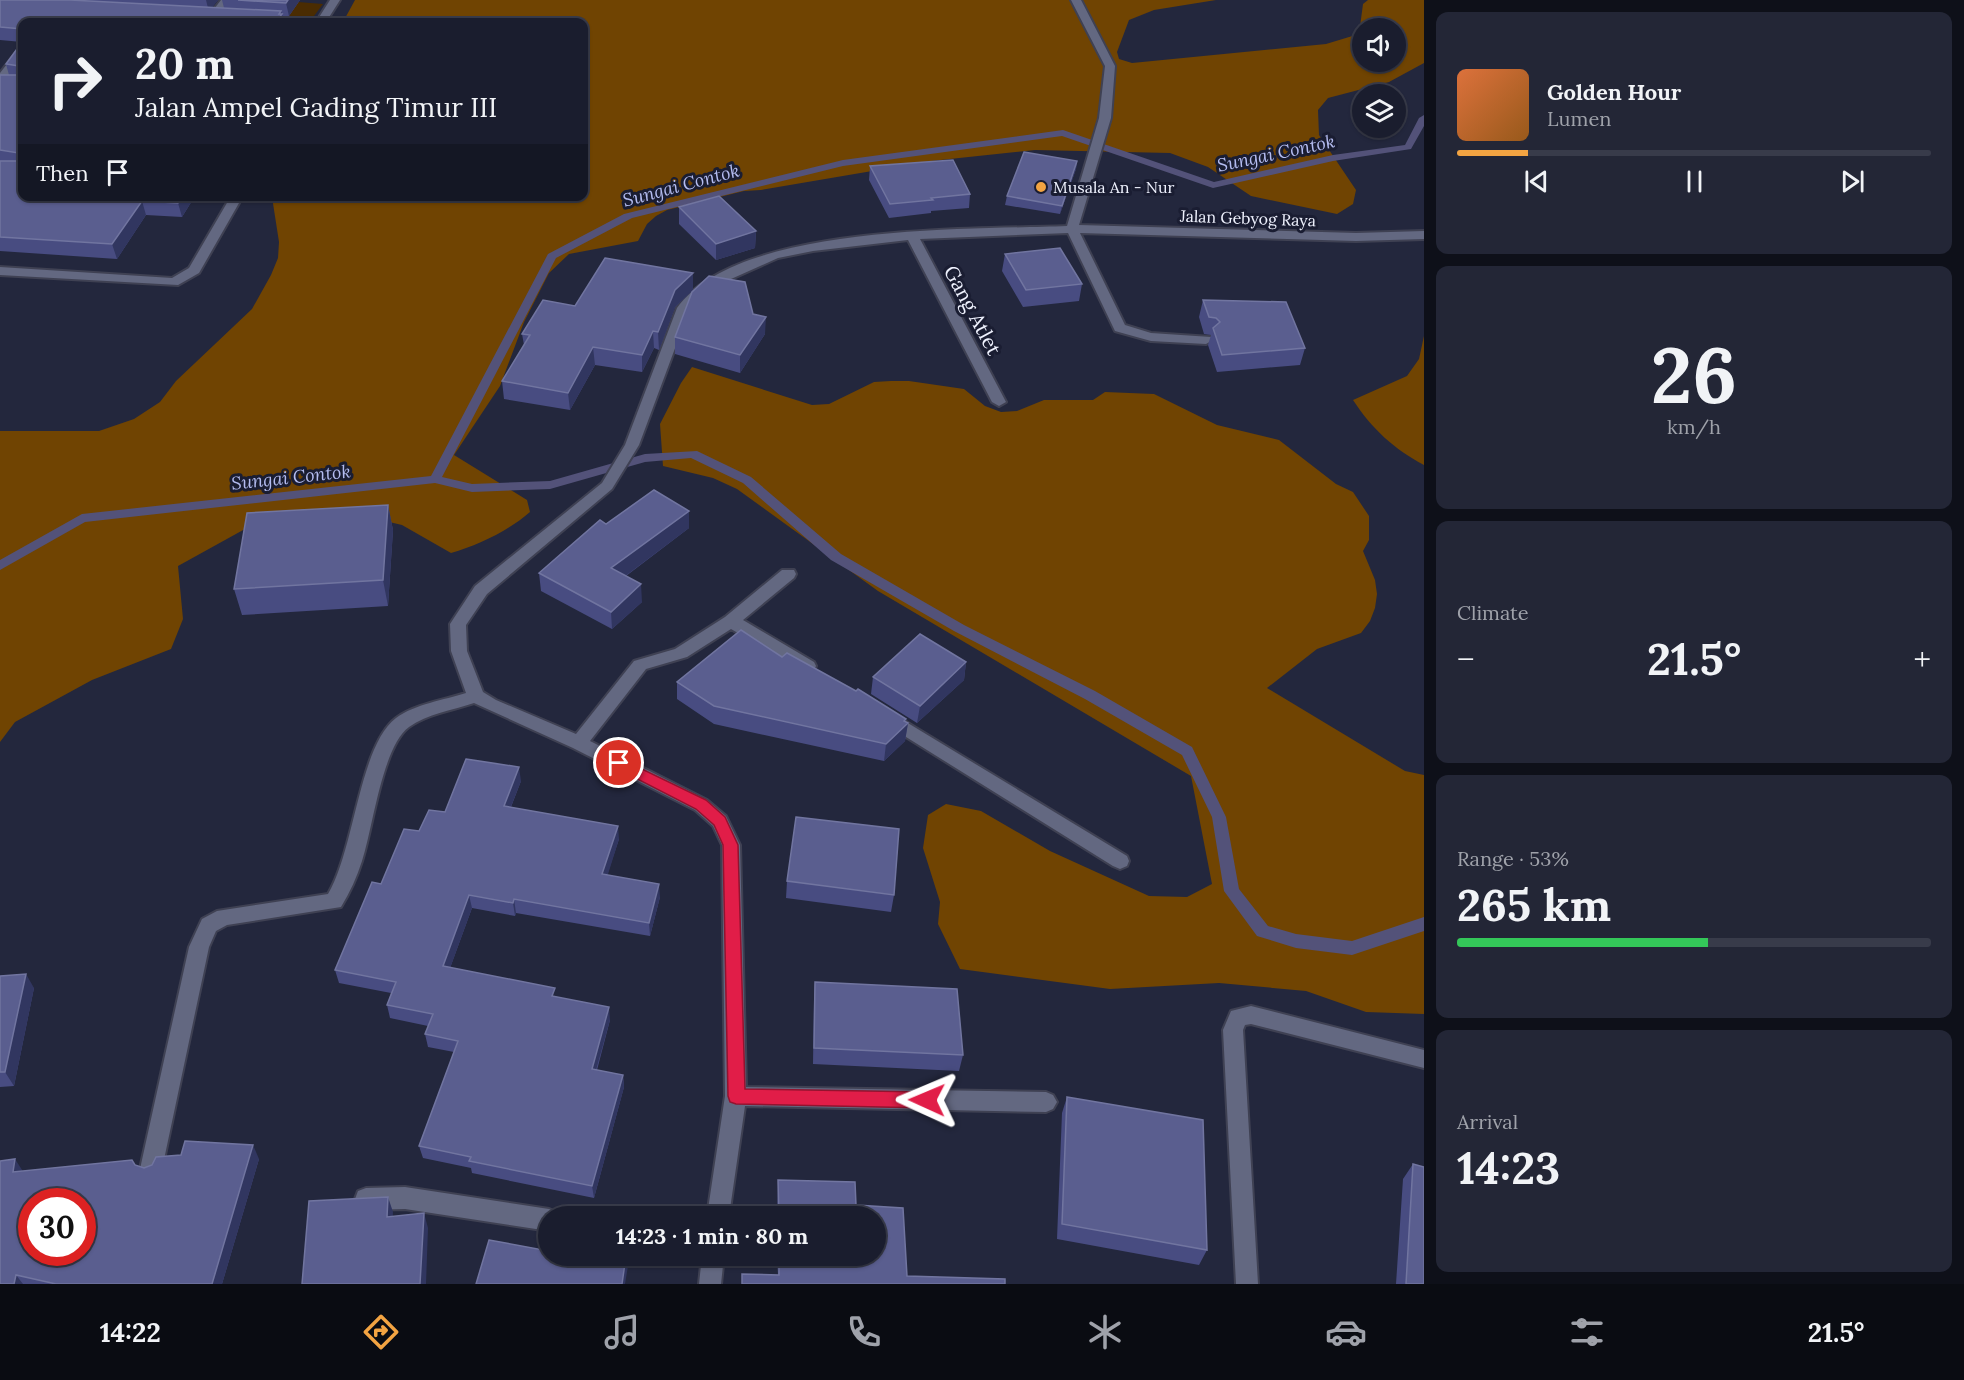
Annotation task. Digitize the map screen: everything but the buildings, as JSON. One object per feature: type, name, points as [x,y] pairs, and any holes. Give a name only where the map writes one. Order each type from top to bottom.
[{"type":"street","points":[[213,17],[226,0]]},
{"type":"street","points":[[324,18],[335,0]]},
{"type":"street","points":[[1076,0],[1110,66],[1106,118],[1072,229],[1120,328],[1132,334],[1150,337],[1206,340]]},
{"type":"street","points":[[201,16],[224,18]]},
{"type":"street","points":[[4,82],[18,59]]},
{"type":"street","points":[[0,271],[172,282],[194,270],[234,201]]},
{"type":"street","name":"Jalan Gebyog Raya","points":[[476,696],[459,651],[458,624],[480,590],[607,486],[632,445],[649,395],[684,308],[706,285],[749,264],[775,255],[813,247],[912,236],[1072,229],[1356,237],[1424,235]]},
{"type":"street","name":"Gang Atlet","points":[[912,236],[999,402]]},
{"type":"street","points":[[579,743],[640,665],[681,652],[731,621],[788,574]]},
{"type":"street","points":[[731,621],[827,678]]},
{"type":"street","points":[[151,1169],[198,947],[209,925],[224,917],[334,900],[349,876],[386,743],[402,724],[476,696],[490,705],[579,743],[701,805],[720,821],[724,829],[731,845],[734,890],[736,1096],[720,1206]]},
{"type":"street","points":[[878,710],[1120,861]]},
{"type":"street","points":[[1247,1284],[1233,1030],[1238,1017],[1251,1015],[1424,1059]]},
{"type":"street","points":[[736,1096],[1046,1102]]},
{"type":"street","points":[[348,1200],[405,1198],[538,1218]]},
{"type":"street","points":[[710,1284],[712,1266]]},
{"type":"shaded area","points":[[355,0],[1216,0],[1154,10],[1129,20],[1117,52],[1119,59],[1132,63],[1326,44],[1352,36],[1352,72],[1406,72],[1406,18],[1361,18],[1363,4],[1368,0],[1424,0],[1424,63],[1389,82],[1352,84],[1352,92],[1328,98],[1318,110],[1319,135],[1356,190],[1353,204],[1337,214],[1251,196],[1208,167],[1170,153],[1035,150],[931,161],[744,191],[667,210],[647,224],[638,241],[569,254],[549,273],[524,322],[500,386],[454,455],[527,500],[530,512],[493,537],[451,553],[402,525],[385,521],[254,524],[178,566],[183,619],[171,649],[92,680],[15,722],[0,742],[0,431],[99,431],[134,419],[160,402],[176,381],[252,309],[278,258],[279,242],[273,201],[588,201],[588,18],[345,18]]},
{"type":"shaded area","points":[[298,2],[323,4],[312,18],[287,18]]},
{"type":"shaded area","points":[[1424,336],[1424,465],[1384,437],[1353,400],[1407,376],[1419,359]]},
{"type":"shaded area","points":[[692,367],[812,405],[829,404],[874,382],[891,381],[909,381],[964,389],[985,406],[1001,412],[1017,411],[1044,400],[1093,400],[1105,392],[1154,394],[1217,425],[1279,440],[1336,484],[1353,492],[1369,516],[1369,540],[1363,551],[1375,580],[1377,594],[1370,621],[1361,633],[1317,649],[1267,688],[1405,771],[1424,775],[1424,1014],[1366,1012],[1306,991],[1219,983],[1110,989],[960,969],[938,924],[940,902],[923,848],[928,815],[946,804],[981,811],[1050,851],[1149,896],[1187,897],[1212,884],[1191,776],[878,591],[737,489],[713,478],[663,466],[660,424]]},
{"type":"waterway","name":"Sungai Contok","points":[[435,479],[552,256],[628,216],[843,163],[1063,133],[1213,185],[1333,158],[1408,147],[1424,118]]},
{"type":"waterway","points":[[435,479],[472,488],[550,485],[645,458],[693,454],[747,480],[836,557],[959,628],[1090,695],[1187,751],[1219,817],[1232,891],[1263,931],[1296,941],[1352,948],[1424,924]]},
{"type":"waterway","name":"Sungai Contok","points":[[0,566],[82,518],[435,479]]},
{"type":"place","name":"Musala An - Nur","points":[[1041,187]]},
{"type":"route","points":[[619,763],[701,805],[720,821],[731,845],[734,890],[736,1096],[927,1100]]}]
